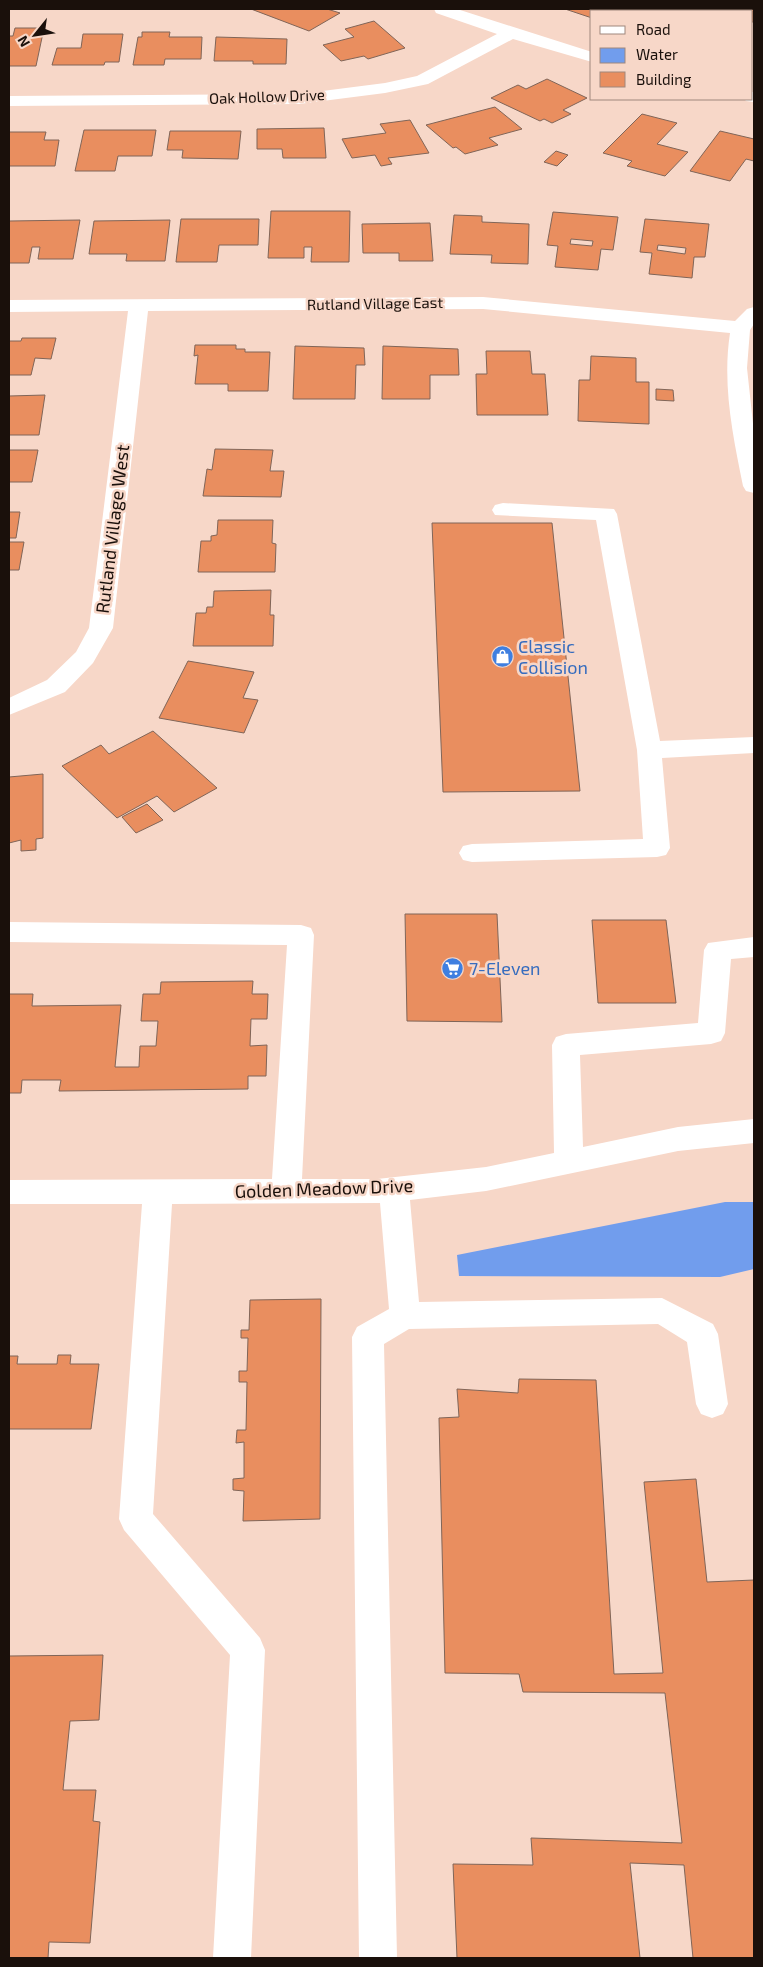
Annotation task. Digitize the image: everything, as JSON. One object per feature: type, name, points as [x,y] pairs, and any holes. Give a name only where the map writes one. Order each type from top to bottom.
[{"type":"street","points":[[442,9],[511,33],[590,55]]},
{"type":"street","name":"Oak Hollow Drive","points":[[9,101],[299,99],[385,88],[422,80],[511,33]]},
{"type":"street","name":"Rutland Village East","points":[[9,306],[483,303],[740,328]]},
{"type":"street","name":"Rutland Village West","points":[[9,707],[56,686],[85,657],[101,628],[139,306]]},
{"type":"street","points":[[754,312],[740,328],[746,391],[745,442],[754,484]]},
{"type":"street","points":[[472,853],[657,848],[649,750],[606,514],[502,510]]},
{"type":"street","points":[[649,750],[754,745]]},
{"type":"street","points":[[9,932],[301,935],[286,1192]]},
{"type":"street","points":[[569,1161],[566,1045],[712,1033],[718,950],[754,947]]},
{"type":"street","name":"Golden Meadow Drive","points":[[9,1192],[394,1190],[486,1179],[678,1139],[754,1130]]},
{"type":"street","points":[[394,1190],[406,1316]]},
{"type":"street","points":[[158,1191],[136,1519],[248,1650],[232,1958]]},
{"type":"street","points":[[378,1958],[368,1337],[406,1316],[662,1311],[702,1334],[712,1404]]},
{"type":"water","points":[[725,1202],[754,1202],[754,1269],[720,1277],[459,1276],[457,1255]]},
{"type":"building","points":[[251,9],[327,9],[340,13],[309,31]]},
{"type":"building","points":[[565,9],[615,9],[590,10],[590,17]]},
{"type":"building","points":[[754,9],[754,22],[753,10],[721,10]]},
{"type":"building","points":[[374,21],[405,48],[368,59],[364,56],[341,61],[323,45],[354,37],[345,29]]},
{"type":"building","points":[[15,28],[44,28],[36,66],[9,66],[9,36],[13,36]]},
{"type":"building","points":[[142,32],[170,32],[169,37],[202,37],[201,59],[165,59],[164,65],[133,65],[138,37],[142,37]]},
{"type":"building","points":[[83,34],[123,34],[119,62],[105,62],[104,65],[52,65],[57,48],[81,48]]},
{"type":"building","points":[[216,37],[287,39],[286,64],[253,64],[253,61],[214,61]]},
{"type":"building","points":[[547,79],[587,98],[563,110],[571,114],[552,123],[544,119],[540,121],[491,98],[518,85],[526,89]]},
{"type":"building","points":[[495,107],[522,129],[489,138],[498,145],[465,154],[456,147],[453,148],[426,125]]},
{"type":"building","points":[[642,114],[677,123],[657,144],[688,152],[665,176],[627,166],[632,161],[603,153]]},
{"type":"building","points":[[410,120],[429,153],[388,158],[392,164],[381,166],[375,155],[352,158],[342,139],[386,133],[380,124]]},
{"type":"building","points":[[324,128],[326,158],[283,158],[282,149],[257,149],[257,129]]},
{"type":"building","points":[[84,130],[156,130],[152,156],[118,156],[115,171],[75,171]]},
{"type":"building","points":[[170,131],[241,131],[238,159],[182,158],[183,150],[167,150]]},
{"type":"building","points":[[720,131],[754,139],[754,161],[746,159],[730,181],[690,171]]},
{"type":"building","points":[[9,132],[46,132],[44,140],[59,140],[55,166],[9,166]]},
{"type":"building","points":[[556,151],[568,155],[557,166],[544,162]]},
{"type":"building","points":[[271,211],[350,211],[349,262],[311,262],[312,247],[304,247],[304,258],[268,258]]},
{"type":"building","points":[[553,212],[618,217],[613,250],[601,249],[598,270],[555,267],[558,246],[547,245]],"holes":[[[571,239],[593,241],[592,246],[570,244]]]},
{"type":"building","points":[[454,215],[482,216],[482,222],[529,224],[528,264],[491,263],[492,255],[450,254]]},
{"type":"building","points":[[181,219],[259,219],[258,245],[219,245],[217,262],[176,262]]},
{"type":"building","points":[[645,219],[709,224],[705,257],[694,257],[692,278],[649,274],[652,253],[640,252]],"holes":[[[658,245],[686,248],[685,254],[657,250]]]},
{"type":"building","points":[[80,220],[73,259],[38,259],[40,247],[32,247],[29,263],[9,263],[9,221]]},
{"type":"building","points":[[170,220],[165,261],[126,261],[127,254],[89,254],[94,221]]},
{"type":"building","points":[[430,223],[433,261],[399,261],[399,253],[363,253],[362,224]]},
{"type":"building","points":[[22,338],[56,338],[51,359],[35,358],[31,375],[9,375],[9,341],[21,341]]},
{"type":"building","points":[[195,345],[236,345],[236,349],[245,349],[245,352],[270,352],[268,391],[228,391],[228,384],[195,384],[198,355],[194,356]]},
{"type":"building","points":[[295,346],[364,348],[365,365],[356,365],[355,399],[293,399]]},
{"type":"building","points":[[383,346],[458,349],[459,375],[430,375],[430,399],[382,399]]},
{"type":"building","points":[[486,351],[530,351],[532,374],[545,374],[548,415],[477,415],[476,374],[487,374]]},
{"type":"building","points":[[591,356],[636,358],[636,382],[649,382],[649,424],[578,421],[579,380],[590,380]]},
{"type":"building","points":[[656,389],[673,390],[674,401],[656,400]]},
{"type":"building","points":[[45,395],[39,435],[9,435],[9,396]]},
{"type":"building","points":[[215,449],[273,450],[270,471],[284,471],[281,497],[203,496],[207,469],[212,470]]},
{"type":"building","points":[[9,450],[38,450],[32,482],[9,482]]},
{"type":"building","points":[[9,512],[20,512],[16,538],[9,538]]},
{"type":"building","points":[[218,520],[273,520],[272,543],[276,544],[275,572],[198,572],[201,541],[211,541],[211,536],[217,535]]},
{"type":"building","name":"Classic Collision","points":[[432,523],[552,523],[580,791],[443,792]]},
{"type":"building","points":[[9,542],[24,542],[19,570],[9,570]]},
{"type":"building","points":[[271,590],[270,615],[274,615],[273,646],[193,646],[196,613],[206,613],[207,607],[213,607],[214,591]]},
{"type":"building","points":[[188,661],[254,672],[243,698],[258,700],[244,733],[159,718]]},
{"type":"building","points":[[153,731],[217,788],[174,812],[157,796],[117,818],[62,766],[101,745],[109,754]]},
{"type":"building","points":[[43,774],[43,838],[36,839],[36,850],[21,851],[21,840],[9,843],[9,777]]},
{"type":"building","points":[[147,804],[163,820],[136,833],[122,817]]},
{"type":"building","name":"7-Eleven","points":[[405,914],[497,914],[502,1022],[407,1021]]},
{"type":"building","points":[[592,920],[666,920],[676,1003],[598,1003]]},
{"type":"building","points":[[253,981],[252,994],[268,994],[267,1019],[251,1019],[250,1046],[267,1045],[266,1076],[248,1076],[248,1089],[59,1091],[61,1080],[22,1080],[21,1093],[9,1093],[9,994],[33,994],[32,1006],[121,1005],[115,1067],[139,1067],[140,1046],[156,1046],[158,1021],[141,1021],[143,994],[160,994],[161,982]]},
{"type":"building","points":[[321,1299],[320,1519],[243,1521],[244,1491],[233,1490],[233,1479],[244,1478],[244,1442],[236,1443],[237,1430],[246,1430],[247,1382],[239,1382],[239,1371],[247,1371],[248,1338],[241,1338],[241,1330],[249,1330],[250,1300]]},
{"type":"building","points":[[58,1355],[71,1355],[70,1364],[99,1364],[91,1429],[9,1429],[9,1356],[18,1356],[17,1364],[57,1364]]},
{"type":"building","points":[[519,1379],[596,1380],[614,1674],[663,1673],[644,1482],[696,1479],[707,1582],[754,1580],[754,1958],[693,1958],[684,1865],[630,1863],[640,1958],[457,1958],[453,1864],[533,1865],[531,1838],[682,1843],[665,1693],[523,1692],[519,1674],[445,1673],[439,1418],[459,1417],[457,1389],[518,1393]]},
{"type":"building","points":[[103,1655],[99,1720],[70,1721],[63,1790],[96,1790],[93,1821],[100,1822],[90,1943],[49,1942],[48,1958],[9,1958],[9,1656]]},
{"type":"place","name":"Classic Collision","points":[[502,657]]},
{"type":"place","name":"7-Eleven","points":[[453,969]]}]
